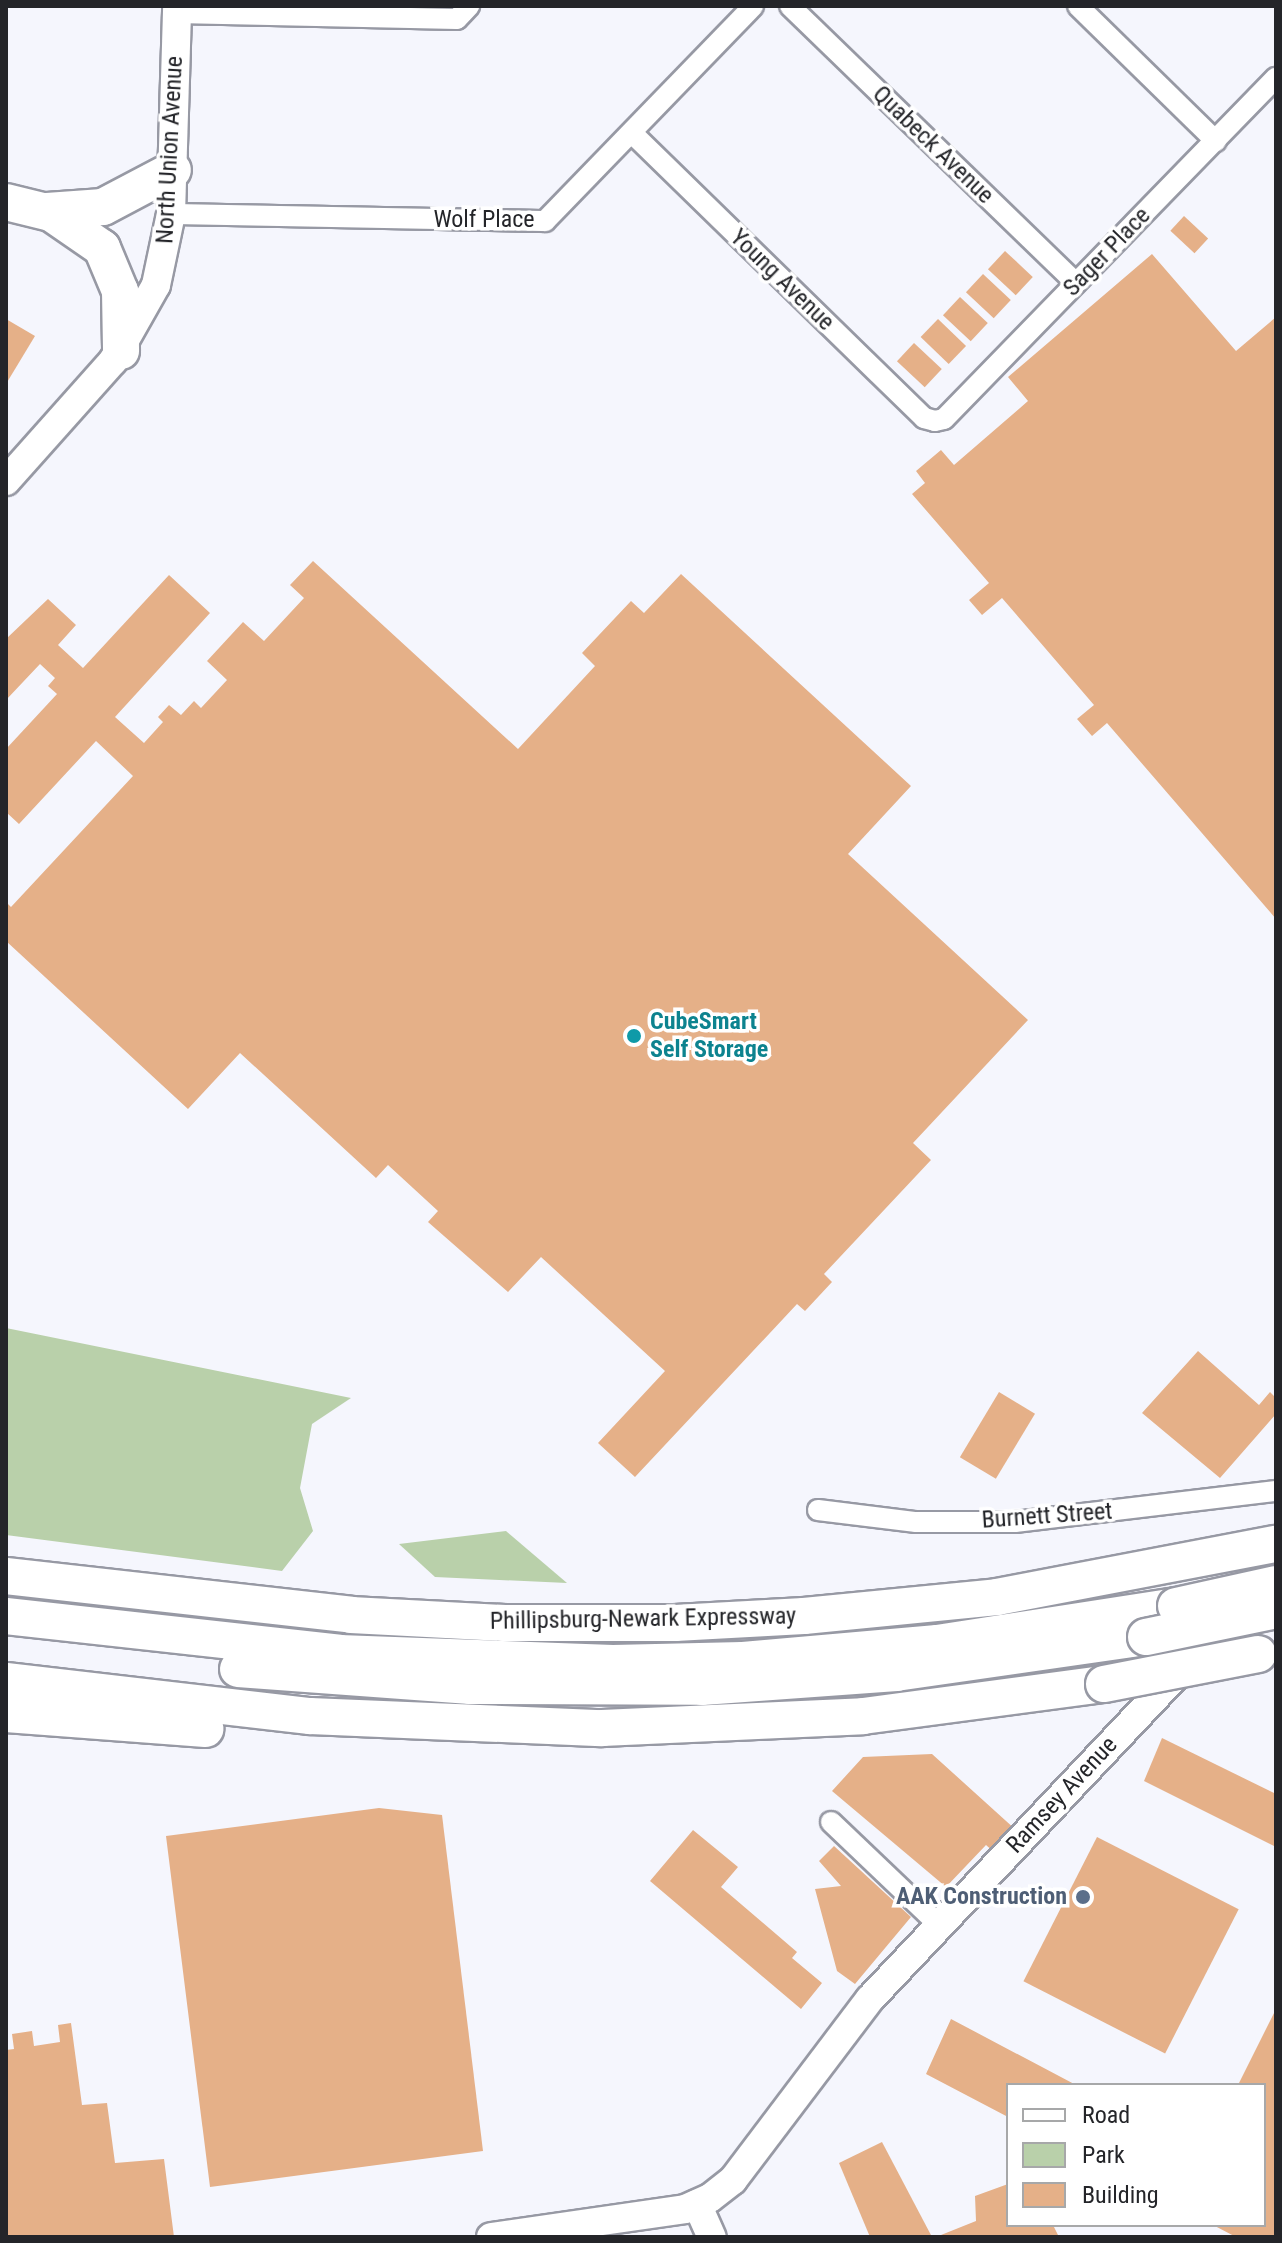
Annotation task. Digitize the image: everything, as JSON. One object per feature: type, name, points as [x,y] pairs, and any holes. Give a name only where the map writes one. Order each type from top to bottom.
[{"type":"highway","points":[[22,205],[79,212],[103,207],[173,170]]},
{"type":"highway","points":[[22,205],[86,233],[108,259],[120,291],[121,351]]},
{"type":"highway","name":"Phillipsburg-Newark Expressway","points":[[6,1576],[228,1604],[505,1623],[688,1622],[869,1611],[1049,1589],[1276,1544]]},
{"type":"highway","name":"Phillipsburg-Newark Expressway","points":[[6,1616],[282,1648],[522,1663],[716,1661],[871,1650],[1176,1606],[1276,1584]]},
{"type":"highway","points":[[6,1641],[316,1677],[548,1689],[832,1679],[1146,1637],[1276,1610]]},
{"type":"highway","points":[[6,1681],[349,1719],[580,1727],[863,1716],[1104,1684],[1267,1652]]},
{"type":"highway","points":[[6,1714],[278,1733],[349,1719]]},
{"type":"street","points":[[176,10],[457,19],[469,6]]},
{"type":"street","name":"Wolf Place","points":[[171,214],[545,221],[753,6]]},
{"type":"street","name":"Quabeck Avenue","points":[[790,6],[1076,283]]},
{"type":"street","points":[[1078,6],[1216,141]]},
{"type":"street","name":"North Union Avenue","points":[[6,481],[121,351],[156,285],[171,214],[176,10]]},
{"type":"street","name":"Sager Place","points":[[935,421],[944,419],[1276,78]]},
{"type":"street","name":"Young Avenue","points":[[632,133],[924,418],[935,421]]},
{"type":"street","name":"Burnett Street","points":[[818,1510],[916,1522],[1015,1522],[1276,1491]]},
{"type":"street","name":"Ramsey Avenue","points":[[697,2204],[733,2180],[858,2014],[1276,1570]]},
{"type":"street","points":[[831,1822],[939,1925]]},
{"type":"street","points":[[491,2237],[697,2204],[712,2237]]},
{"type":"green space","points":[[6,1328],[351,1398],[312,1424],[300,1488],[313,1531],[282,1571],[6,1535]]},
{"type":"green space","points":[[506,1531],[567,1583],[435,1577],[399,1544]]},
{"type":"building","points":[[1184,216],[1208,239],[1194,253],[1170,231]]},
{"type":"building","points":[[1005,251],[1033,277],[1016,295],[988,269]]},
{"type":"building","points":[[1152,254],[1236,351],[1276,317],[1276,919],[1107,723],[1092,736],[1077,719],[1094,705],[1002,598],[982,615],[969,600],[989,583],[912,494],[925,483],[916,471],[941,450],[954,465],[1028,401],[1008,377]]},
{"type":"building","points":[[983,274],[1011,300],[994,318],[966,292]]},
{"type":"building","points":[[960,297],[988,323],[971,341],[943,315]]},
{"type":"building","points":[[6,319],[35,336],[6,384]]},
{"type":"building","points":[[938,319],[966,346],[949,364],[921,337]]},
{"type":"building","points":[[914,343],[942,369],[925,387],[897,361]]},
{"type":"building","name":"CubeSmart Self Storage","points":[[313,561],[518,749],[595,666],[582,653],[631,601],[644,613],[681,574],[911,786],[848,854],[1028,1020],[913,1143],[931,1160],[824,1274],[832,1282],[805,1311],[797,1304],[635,1477],[598,1443],[665,1371],[541,1257],[508,1292],[428,1222],[438,1211],[388,1165],[376,1178],[240,1053],[188,1109],[6,941],[6,902],[11,907],[133,776],[96,741],[19,824],[6,812],[6,749],[57,694],[48,686],[55,678],[40,664],[6,700],[6,639],[48,599],[76,625],[58,645],[83,668],[169,575],[210,613],[115,717],[144,743],[163,722],[158,717],[169,705],[181,715],[194,701],[201,708],[227,680],[207,661],[243,622],[264,641],[304,598],[290,585]]},
{"type":"building","points":[[1198,1351],[1259,1405],[1270,1392],[1276,1398],[1276,1414],[1220,1478],[1142,1413]]},
{"type":"building","points":[[999,1392],[1035,1414],[996,1479],[960,1457]]},
{"type":"building","points":[[1162,1738],[1276,1794],[1276,1847],[1144,1781]]},
{"type":"building","points":[[932,1754],[1016,1830],[995,1853],[986,1845],[946,1887],[832,1791],[863,1757]]},
{"type":"building","points":[[379,1808],[442,1815],[483,2151],[210,2187],[166,1836]]},
{"type":"building","points":[[693,1830],[738,1867],[721,1887],[797,1952],[792,1958],[822,1983],[801,2009],[650,1881]]},
{"type":"building","points":[[1097,1837],[1239,1909],[1165,2054],[1023,1981]]},
{"type":"building","points":[[834,1846],[911,1917],[855,1984],[837,1971],[815,1889],[841,1886],[819,1861]]},
{"type":"building","points":[[1276,2009],[1276,2237],[1236,2237],[1217,2227],[1266,2227],[1266,2083],[1239,2083]]},
{"type":"building","points":[[951,2019],[1072,2083],[1006,2083],[1006,2116],[926,2074]]},
{"type":"building","points":[[71,2023],[82,2105],[107,2103],[115,2163],[164,2159],[174,2237],[6,2237],[6,2050],[14,2049],[12,2034],[32,2031],[34,2046],[60,2042],[58,2025]]},
{"type":"building","points":[[882,2142],[932,2237],[870,2237],[839,2163]]},
{"type":"building","points":[[1006,2185],[1006,2227],[1054,2227],[1059,2237],[936,2237],[976,2221],[975,2196]]},
{"type":"place","name":"CubeSmart Self Storage","points":[[634,1036]]},
{"type":"place","name":"AAK Construction","points":[[1083,1897]]}]
